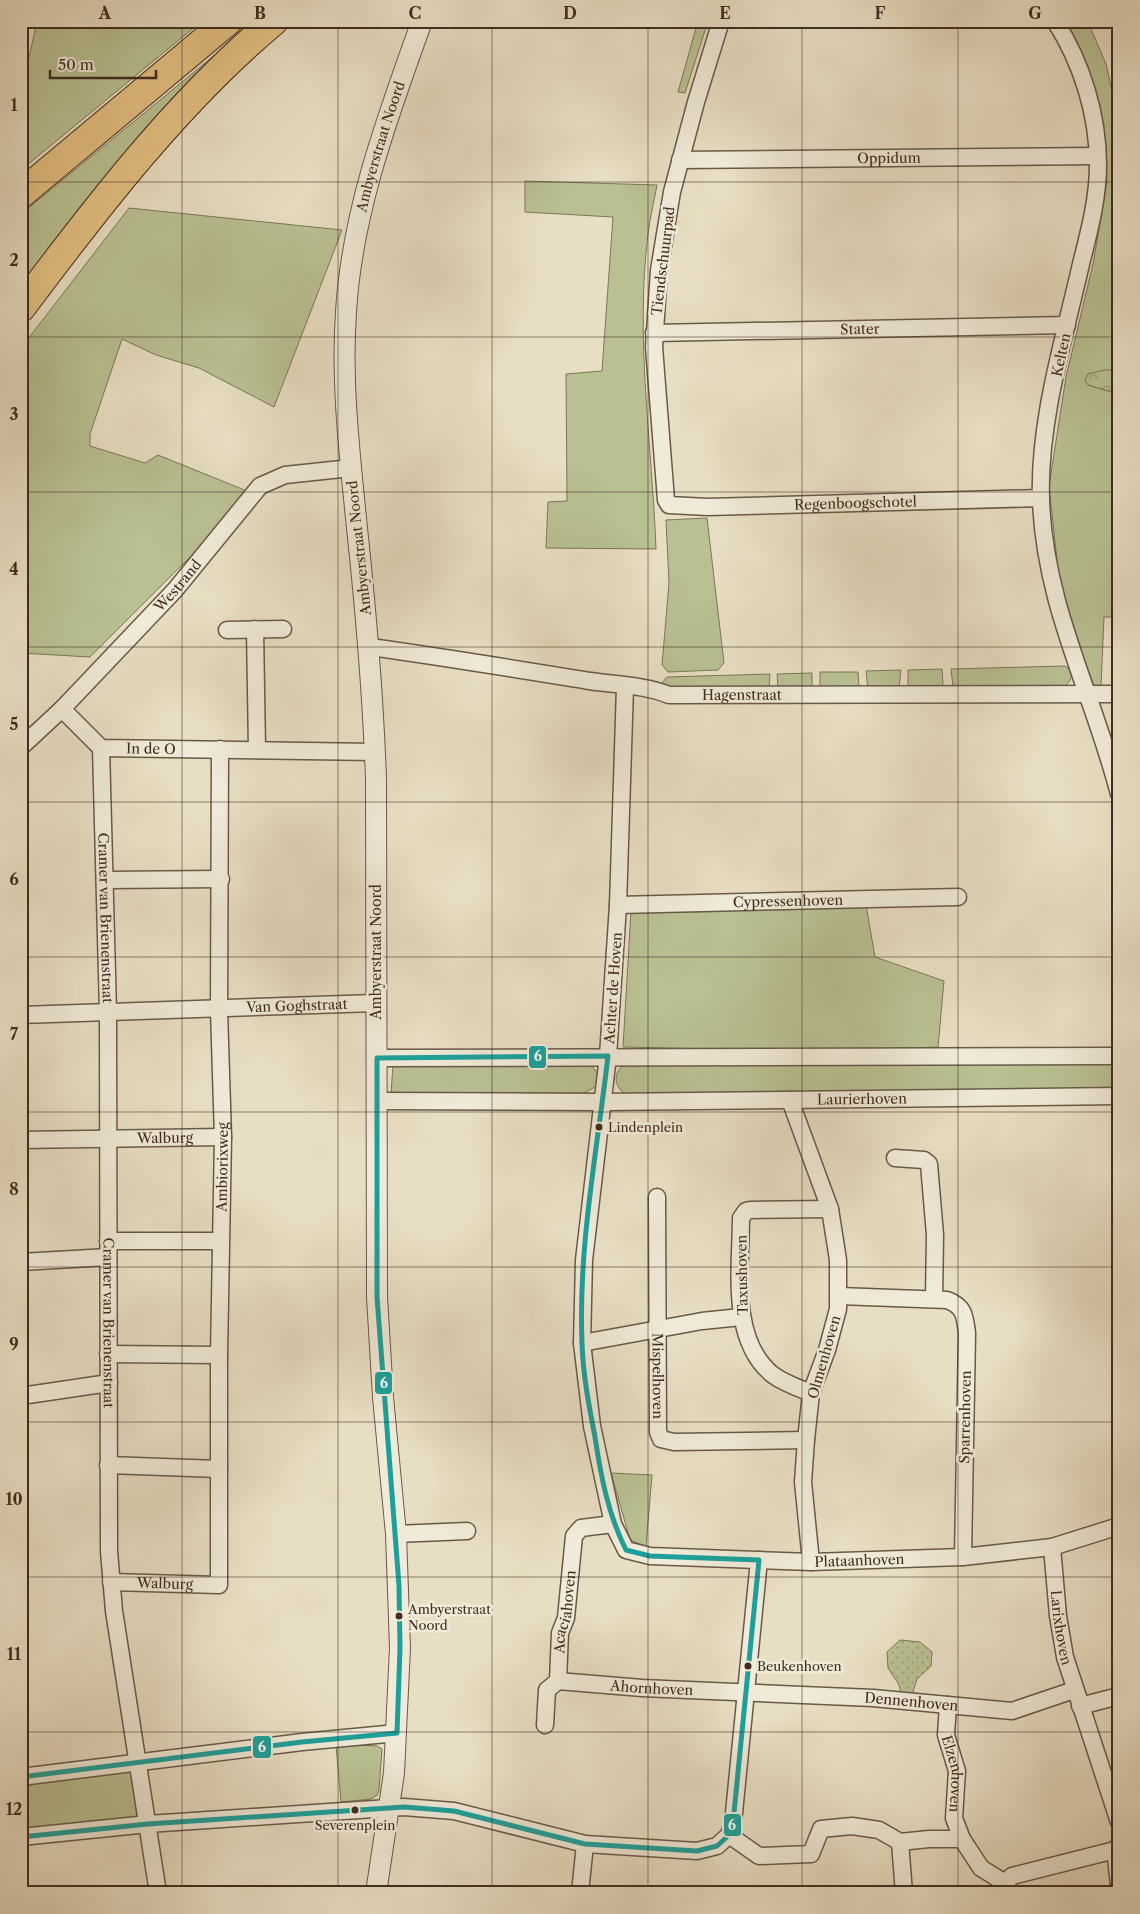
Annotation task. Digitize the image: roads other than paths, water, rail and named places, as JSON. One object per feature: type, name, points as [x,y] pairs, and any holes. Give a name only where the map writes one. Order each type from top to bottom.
[{"type":"highway","points":[[21,194],[228,21]]},
{"type":"highway","points":[[21,308],[70,242],[145,150],[274,21]]},
{"type":"street","name":"Ambyerstraat Noord","points":[[376,1893],[389,1808],[397,1733],[400,1648],[396,1534],[382,1397],[377,1297],[375,752],[370,647],[351,468],[344,352],[346,311],[352,264],[372,164],[422,21]]},
{"type":"street","name":"Tiendschuurpad","points":[[669,505],[664,495],[654,333],[660,262],[672,192],[680,160],[721,21]]},
{"type":"street","name":"Kelten","points":[[1055,21],[1072,50],[1084,82],[1097,156],[1093,210],[1067,325],[1045,437],[1041,498],[1046,560],[1052,590],[1119,794]]},
{"type":"street","name":"Oppidum","points":[[680,160],[1097,156]]},
{"type":"street","name":"Stater","points":[[654,333],[1067,325]]},
{"type":"street","name":"Westrand","points":[[21,747],[62,709],[175,590],[260,486],[285,475],[351,468]]},
{"type":"street","name":"Regenboogschotel","points":[[669,505],[708,507],[1041,498]]},
{"type":"street","points":[[255,629],[257,750]]},
{"type":"street","points":[[227,630],[283,629]]},
{"type":"street","name":"Hagenstraat","points":[[370,647],[469,660],[625,687],[656,689],[669,695],[1119,694]]},
{"type":"street","name":"Achter de Hoven","points":[[613,1524],[592,1426],[582,1343],[584,1260],[604,1102],[618,905],[625,687]]},
{"type":"street","points":[[62,709],[101,748]]},
{"type":"street","name":"In de O","points":[[101,748],[375,752]]},
{"type":"street","name":"Cramer van Brienenstraat","points":[[101,748],[108,1012],[108,1466],[111,1582],[118,1643],[158,1893]]},
{"type":"street","name":"Ambiorixweg","points":[[219,1585],[220,1241],[223,1137],[219,1010],[220,749]]},
{"type":"street","points":[[106,880],[221,879]]},
{"type":"street","name":"Cypressenhoven","points":[[618,905],[958,897]]},
{"type":"street","name":"Van Goghstraat","points":[[219,1010],[375,1003]]},
{"type":"street","points":[[21,1015],[219,1010]]},
{"type":"street","points":[[377,1058],[1119,1056]]},
{"type":"street","name":"Laurierhoven","points":[[604,1102],[1119,1096]]},
{"type":"street","name":"Olmenhoven","points":[[790,1100],[830,1208],[838,1260],[839,1296],[834,1328],[811,1393],[806,1440],[803,1482],[811,1562]]},
{"type":"street","points":[[377,1101],[604,1102]]},
{"type":"street","name":"Walburg","points":[[21,1140],[223,1137]]},
{"type":"street","points":[[895,1158],[924,1160],[929,1164],[935,1235],[934,1298]]},
{"type":"street","name":"Mispelhoven","points":[[657,1198],[656,1329],[658,1432],[661,1439],[674,1442],[806,1440]]},
{"type":"street","name":"Taxushoven","points":[[811,1393],[789,1384],[772,1374],[754,1350],[741,1317],[741,1218],[743,1214],[750,1210],[830,1208]]},
{"type":"street","points":[[21,1262],[108,1249],[220,1241]]},
{"type":"street","name":"Sparrenhoven","points":[[839,1296],[934,1298],[947,1300],[960,1306],[965,1318],[963,1557]]},
{"type":"street","points":[[582,1343],[702,1321],[741,1317]]},
{"type":"street","points":[[108,1354],[219,1356]]},
{"type":"street","points":[[21,1396],[108,1383]]},
{"type":"street","points":[[108,1466],[219,1468]]},
{"type":"street","name":"Plataanhoven","points":[[613,1524],[623,1547],[630,1553],[638,1555],[811,1562],[963,1557],[1052,1547],[1119,1526]]},
{"type":"street","name":"Acaciahoven","points":[[545,1725],[547,1690],[558,1681],[560,1632],[566,1618],[574,1536],[581,1528],[613,1524]]},
{"type":"street","points":[[396,1534],[466,1531]]},
{"type":"street","name":"Larixhoven","points":[[1052,1547],[1058,1616],[1065,1657],[1074,1690],[1119,1822]]},
{"type":"street","points":[[21,1837],[148,1824],[421,1807],[454,1811],[586,1844],[697,1851],[717,1846],[728,1835],[733,1823],[759,1560]]},
{"type":"street","name":"Walburg","points":[[111,1582],[219,1585]]},
{"type":"street","name":"Ahornhoven","points":[[558,1681],[642,1688],[745,1693]]},
{"type":"street","name":"Dennenhoven","points":[[745,1693],[873,1698],[1012,1712],[1074,1690]]},
{"type":"street","points":[[1080,1706],[1119,1696]]},
{"type":"street","name":"Elzenhoven","points":[[948,1706],[946,1735],[957,1770],[954,1818],[962,1840],[981,1868],[1003,1888]]},
{"type":"street","points":[[21,1777],[397,1733]]},
{"type":"street","points":[[728,1835],[759,1856],[811,1854],[821,1829],[852,1826],[879,1830],[900,1842],[929,1839],[962,1840]]},
{"type":"street","points":[[900,1842],[904,1893]]},
{"type":"street","points":[[580,1893],[586,1844]]},
{"type":"street","points":[[1003,1888],[1012,1876],[1117,1849],[1119,1885]]},
{"type":"place","name":"Lindenplein","points":[[599,1127]]},
{"type":"place","name":"Ambyerstraat Noord","points":[[399,1616]]},
{"type":"place","name":"Beukenhoven","points":[[748,1666]]},
{"type":"place","name":"Severenplein","points":[[355,1810]]}]
